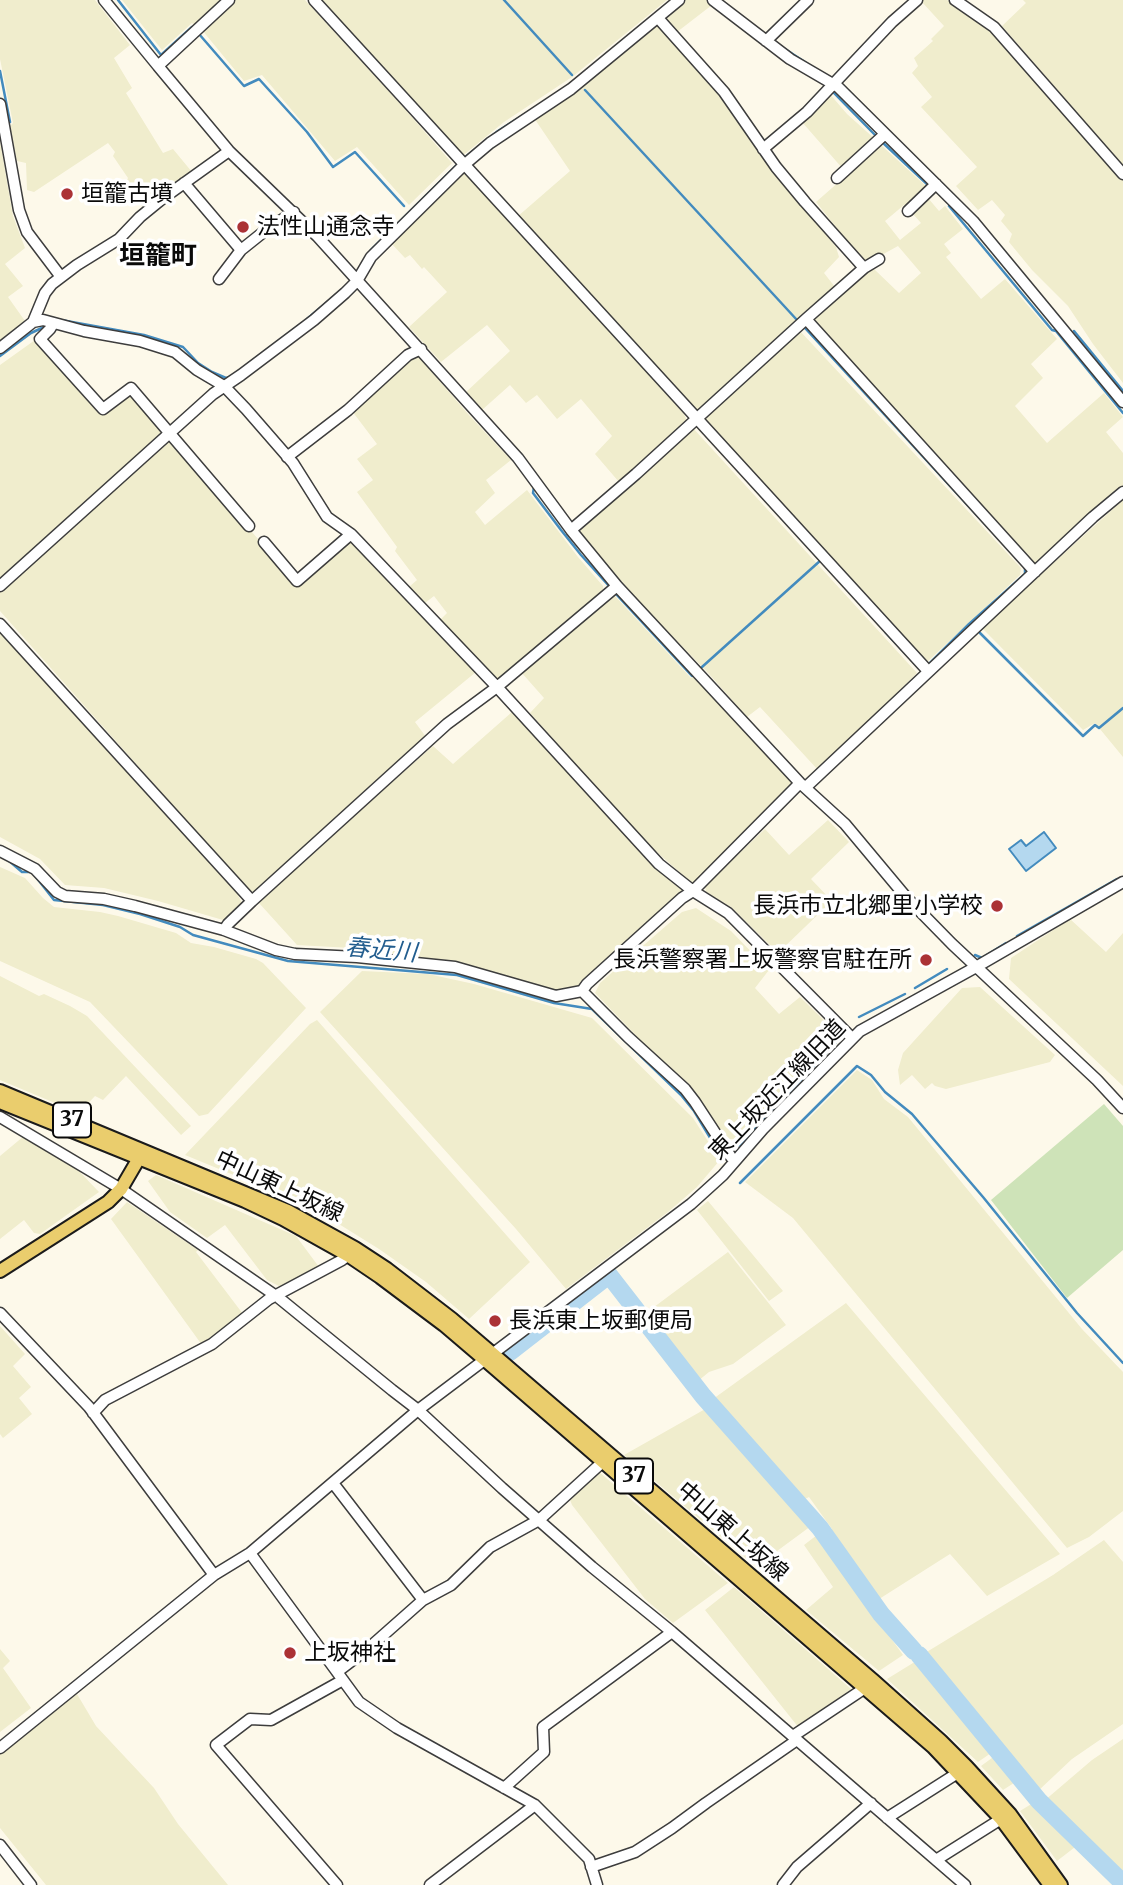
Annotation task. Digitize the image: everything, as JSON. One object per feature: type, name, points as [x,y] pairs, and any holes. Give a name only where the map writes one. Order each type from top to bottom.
[{"type":"main road","name":"中山東上坂線","points":[[0,1091],[141,1155]]},
{"type":"main road","name":"中山東上坂線","points":[[0,1102],[288,1211],[352,1252],[419,1306],[489,1357],[865,1688],[963,1770],[1010,1814],[1061,1885]]},
{"type":"main road","points":[[0,1271],[108,1202],[121,1189],[141,1155]]},
{"type":"main road","name":"中山東上坂線","points":[[607,1459],[864,1672],[941,1741],[1049,1885]]},
{"type":"street","points":[[104,0],[229,151],[294,212],[518,458],[571,530],[617,586],[803,785],[845,824],[915,907],[1123,1108]]},
{"type":"street","points":[[158,66],[229,0]]},
{"type":"street","points":[[314,0],[928,671]]},
{"type":"street","points":[[0,586],[224,386],[314,320],[356,281],[371,257],[461,161],[571,89],[679,0]]},
{"type":"street","points":[[713,0],[770,38],[790,59],[834,84],[881,138],[936,184],[973,221],[1123,402]]},
{"type":"street","points":[[770,38],[808,0]]},
{"type":"street","points":[[763,149],[791,127],[916,0]]},
{"type":"street","points":[[955,0],[994,27],[1123,174]]},
{"type":"street","points":[[658,18],[724,92],[804,202],[864,268]]},
{"type":"street","points":[[0,104],[19,210],[27,232],[61,277]]},
{"type":"street","points":[[837,178],[881,138]]},
{"type":"street","points":[[33,322],[45,293],[61,277],[119,239],[140,217],[229,151]]},
{"type":"street","points":[[184,183],[241,250]]},
{"type":"street","points":[[908,211],[936,184]]},
{"type":"street","points":[[219,279],[241,250],[294,212]]},
{"type":"street","points":[[571,530],[864,268],[879,260]]},
{"type":"street","points":[[806,319],[1035,572]]},
{"type":"street","points":[[0,348],[33,322],[43,320],[140,341],[175,352],[197,370],[224,386],[287,457],[327,517],[351,534],[497,687],[659,864],[693,891],[728,913],[852,1038]]},
{"type":"street","points":[[53,324],[40,339],[103,409],[131,388],[249,526]]},
{"type":"street","points":[[287,457],[348,410],[418,350]]},
{"type":"street","points":[[0,851],[35,869],[57,892],[65,896],[104,899],[224,930],[276,950],[295,954],[455,967],[556,996],[582,991],[1123,492]]},
{"type":"street","points":[[264,542],[297,580],[351,534]]},
{"type":"street","points":[[224,930],[252,901],[447,723],[497,687],[617,586]]},
{"type":"street","points":[[0,624],[252,901]]},
{"type":"street","name":"東上坂近江線旧道","points":[[0,1748],[214,1575],[250,1553],[418,1410],[691,1204],[723,1175],[860,1031],[1122,884]]},
{"type":"street","points":[[582,991],[685,1089],[735,1160]]},
{"type":"street","points":[[0,1117],[121,1189],[276,1296],[418,1410],[592,1567],[672,1632],[965,1885]]},
{"type":"street","points":[[93,1413],[105,1400],[212,1344],[269,1299],[352,1252]]},
{"type":"street","points":[[0,1313],[93,1413],[214,1575]]},
{"type":"street","points":[[337,1885],[216,1745],[250,1719],[271,1720],[340,1676],[423,1600],[451,1585],[490,1547],[539,1520],[607,1459]]},
{"type":"street","points":[[333,1483],[423,1600]]},
{"type":"street","points":[[250,1553],[359,1702],[397,1728],[535,1805],[589,1859],[597,1885]]},
{"type":"street","points":[[505,1788],[544,1752],[543,1727],[672,1632]]},
{"type":"street","points":[[592,1867],[635,1852],[672,1829],[865,1688]]},
{"type":"street","points":[[887,1818],[963,1770]]},
{"type":"street","points":[[783,1885],[797,1867],[871,1803]]},
{"type":"street","points":[[430,1885],[535,1805]]},
{"type":"street","points":[[936,1860],[1002,1819]]},
{"type":"street","points":[[0,1845],[31,1885]]},
{"type":"shaded area","points":[[0,0],[95,0],[130,45],[114,58],[132,88],[126,93],[163,153],[173,149],[192,172],[143,207],[125,184],[128,178],[113,156],[115,152],[108,143],[34,192],[27,190],[26,163],[17,161],[10,126],[13,123],[0,59]]},
{"type":"shaded area","points":[[122,0],[223,0],[162,50]]},
{"type":"shaded area","points":[[234,0],[305,0],[452,163],[409,205],[357,147],[335,161],[262,75],[244,81],[202,30]]},
{"type":"shaded area","points":[[322,0],[667,0],[572,77],[504,122],[462,155]]},
{"type":"shaded area","points":[[686,0],[706,0],[712,5],[677,32],[665,20],[666,15]]},
{"type":"shaded area","points":[[922,0],[947,0],[989,29],[1123,178],[1123,383],[1068,306],[1009,242],[1012,234],[1001,221],[1005,215],[992,200],[978,210],[956,186],[977,167],[921,107],[932,97],[912,73],[918,66],[914,58],[933,41],[931,39],[944,26]]},
{"type":"shaded area","points":[[1023,0],[1123,0],[1123,165],[1002,26],[1026,3]]},
{"type":"shaded area","points":[[657,26],[710,83],[757,150],[836,247],[839,257],[824,273],[835,287],[699,412],[694,411],[517,217],[570,171],[534,118],[581,89]]},
{"type":"shaded area","points":[[829,93],[847,114],[876,140],[843,169],[802,122]]},
{"type":"shaded area","points":[[0,142],[13,216],[25,248],[5,264],[23,286],[8,297],[25,321],[0,340]]},
{"type":"shaded area","points":[[881,145],[927,187],[907,208],[904,205],[885,221],[900,240],[921,223],[913,214],[928,198],[939,211],[945,206],[963,229],[944,244],[951,253],[946,257],[981,299],[1005,279],[1057,339],[1031,364],[1043,378],[1015,406],[1047,443],[1104,393],[1123,417],[1106,432],[1123,453],[1123,486],[1037,565],[1033,564],[810,322],[863,275],[874,269],[899,293],[921,273],[898,246],[869,262],[864,262],[816,202]]},
{"type":"shaded area","points":[[466,172],[684,414],[687,421],[619,482],[595,454],[612,436],[581,399],[557,419],[537,395],[526,403],[510,385],[482,410],[465,393],[510,351],[487,325],[441,362],[409,327],[447,292],[424,267],[422,269],[410,255],[405,258],[390,242],[460,174]]},
{"type":"shaded area","points":[[800,331],[1021,568],[1020,575],[927,662],[703,420]]},
{"type":"shaded area","points":[[35,340],[103,414],[130,396],[161,431],[162,436],[0,582],[0,365]]},
{"type":"shaded area","points":[[417,355],[511,460],[486,480],[495,493],[475,512],[485,525],[527,490],[603,586],[603,591],[497,679],[440,620],[447,613],[434,596],[425,603],[409,587],[417,580],[357,492],[373,480],[357,459],[377,444],[352,411]]},
{"type":"shaded area","points":[[692,427],[917,673],[818,770],[760,707],[747,717],[580,534],[581,528]]},
{"type":"shaded area","points":[[168,440],[174,442],[297,584],[346,540],[352,540],[476,672],[415,722],[426,737],[255,892],[250,891],[235,875],[0,611],[0,591]]},
{"type":"shaded area","points":[[1123,500],[1123,757],[1095,723],[1083,730],[983,629]]},
{"type":"shaded area","points":[[614,595],[691,678],[695,677],[792,783],[791,789],[697,882],[692,883],[643,840],[530,713],[544,698],[521,672]]},
{"type":"shaded area","points":[[0,631],[236,891],[242,903],[223,920],[104,888],[65,885],[40,859],[0,837]]},
{"type":"shaded area","points":[[512,712],[573,775],[639,850],[684,892],[582,984],[572,989],[549,990],[453,962],[408,958],[369,949],[297,945],[259,903],[433,746],[453,764]]},
{"type":"shaded area","points":[[828,820],[849,842],[811,879],[832,901],[778,953],[731,907],[706,892],[705,886],[765,829],[789,855]]},
{"type":"shaded area","points":[[0,867],[25,878],[54,907],[118,916],[176,933],[191,943],[256,959],[306,1008],[208,1114],[199,1116],[90,1002],[0,961]]},
{"type":"shaded area","points":[[696,908],[731,931],[769,970],[755,988],[779,1014],[800,997],[838,1034],[741,1139],[726,1139],[689,1084],[647,1047],[595,993],[600,983],[682,912]]},
{"type":"shaded area","points":[[1070,919],[1106,952],[1123,933],[1123,1086],[1009,979],[1011,958]]},
{"type":"shaded area","points":[[362,971],[428,974],[474,984],[592,1018],[693,1118],[720,1160],[697,1187],[668,1212],[566,1289],[516,1229],[320,1012]]},
{"type":"shaded area","points":[[0,976],[87,1016],[191,1126],[181,1135],[126,1076],[103,1100],[95,1096],[79,1113],[0,1080]]},
{"type":"shaded area","points":[[980,987],[1055,1055],[1050,1062],[946,1089],[932,1083],[925,1089],[912,1075],[900,1085],[898,1070],[903,1053],[962,988]]},
{"type":"shaded area","points":[[317,1020],[530,1262],[469,1319],[426,1282],[326,1216],[185,1155],[310,1024]]},
{"type":"shaded area","points":[[857,1070],[872,1080],[884,1099],[908,1117],[1082,1329],[1123,1372],[1123,1511],[1089,1537],[1067,1548],[793,1218],[745,1182]]},
{"type":"shaded area","points":[[24,1136],[76,1168],[99,1192],[40,1234],[34,1233],[24,1220],[0,1239],[0,1156]]},
{"type":"shaded area","points":[[156,1175],[296,1236],[319,1267],[283,1288],[267,1280],[225,1225],[207,1238],[170,1212],[148,1181]]},
{"type":"shaded area","points":[[708,1201],[783,1291],[769,1301],[697,1210]]},
{"type":"shaded area","points":[[127,1202],[198,1250],[196,1252],[243,1314],[202,1345],[111,1219]]},
{"type":"shaded area","points":[[728,1252],[786,1325],[733,1364],[709,1372],[698,1381],[646,1313]]},
{"type":"shaded area","points":[[846,1303],[1060,1554],[987,1596],[950,1554],[876,1601],[829,1532],[832,1529],[809,1497],[801,1501],[713,1399]]},
{"type":"shaded area","points":[[0,1326],[25,1354],[13,1366],[31,1387],[19,1398],[32,1414],[3,1438],[0,1434]]},
{"type":"shaded area","points":[[707,1408],[811,1526],[773,1554],[753,1564],[624,1455]]},
{"type":"shaded area","points":[[598,1471],[728,1583],[673,1623],[645,1599],[572,1505],[569,1497]]},
{"type":"shaded area","points":[[817,1535],[903,1655],[879,1671],[806,1610],[833,1587],[804,1545]]},
{"type":"shaded area","points":[[1104,1540],[1123,1562],[1123,1724],[1072,1759],[1038,1791],[925,1653],[1053,1575]]},
{"type":"shaded area","points":[[734,1587],[851,1689],[799,1728],[705,1610]]},
{"type":"shaded area","points":[[0,1649],[10,1661],[3,1668],[31,1708],[0,1732]]},
{"type":"shaded area","points":[[913,1663],[921,1663],[994,1751],[978,1762],[887,1679]]},
{"type":"shaded area","points":[[77,1694],[96,1726],[154,1788],[178,1824],[228,1885],[46,1885],[0,1828],[0,1753]]},
{"type":"shaded area","points":[[1123,1739],[1123,1878],[1044,1801],[1092,1760]]},
{"type":"shaded area","points":[[996,1755],[1017,1781],[1003,1790],[981,1766]]},
{"type":"shaded area","points":[[1033,1803],[1039,1805],[1079,1844],[1057,1861],[1020,1811]]},
{"type":"green space","points":[[1104,1104],[1123,1126],[1123,1250],[1067,1298],[991,1200]]},
{"type":"water","points":[[1044,832],[1056,848],[1026,871],[1009,849],[1021,840],[1026,846]]},
{"type":"waterway","points":[[118,0],[161,55],[194,28]]},
{"type":"waterway","points":[[504,0],[572,75]]},
{"type":"waterway","points":[[199,34],[244,86],[259,79],[307,132],[333,167],[355,152],[404,206]]},
{"type":"waterway","points":[[782,47],[814,68]]},
{"type":"waterway","points":[[0,71],[10,122]]},
{"type":"waterway","points":[[585,90],[797,320]]},
{"type":"waterway","points":[[832,91],[876,136]]},
{"type":"waterway","points":[[463,159],[498,131],[531,110]]},
{"type":"waterway","points":[[881,141],[929,186]]},
{"type":"waterway","points":[[371,250],[458,164]]},
{"type":"waterway","points":[[949,206],[1123,413]]},
{"type":"waterway","points":[[307,319],[345,287]]},
{"type":"waterway","points":[[61,320],[144,335],[183,347],[198,363],[212,372],[226,378],[233,376]]},
{"type":"waterway","points":[[249,363],[302,323]]},
{"type":"waterway","points":[[0,356],[31,333],[44,327]]},
{"type":"waterway","points":[[805,328],[1018,560]]},
{"type":"waterway","points":[[1074,331],[1123,391]]},
{"type":"waterway","points":[[534,487],[533,493],[561,530],[609,586]]},
{"type":"waterway","points":[[702,667],[821,560]]},
{"type":"waterway","points":[[928,665],[1025,574],[1025,568]]},
{"type":"waterway","points":[[615,593],[692,676]]},
{"type":"waterway","points":[[886,633],[920,669]]},
{"type":"waterway","points":[[980,633],[1083,736],[1095,725],[1099,728],[1123,708]]},
{"type":"waterway","name":"春近川","points":[[0,856],[22,872],[32,872],[54,900],[103,905],[140,914],[180,927],[193,935],[288,961],[457,975],[554,1003],[592,1009],[681,1095],[715,1146],[720,1146]]},
{"type":"waterway","points":[[1017,936],[1117,879]]},
{"type":"waterway","name":"春近川","points":[[975,955],[982,958],[1006,943]]},
{"type":"waterway","name":"春近川","points":[[915,988],[947,969]]},
{"type":"waterway","name":"春近川","points":[[859,1017],[905,994]]},
{"type":"waterway","name":"春近川","points":[[730,1146],[740,1145],[843,1035]]},
{"type":"waterway","points":[[740,1183],[857,1066],[871,1075],[885,1092],[912,1114],[1077,1313],[1123,1363]]},
{"type":"waterway","points":[[510,1352],[609,1275],[703,1396],[820,1528],[881,1614],[914,1651]]},
{"type":"waterway","points":[[919,1655],[1039,1801],[1123,1883]]},
{"type":"place","name":"垣籠古墳","points":[[67,194]]},
{"type":"place","name":"法性山通念寺","points":[[243,227]]},
{"type":"place","name":"長浜市立北郷里小学校","points":[[997,906]]},
{"type":"place","name":"長浜警察署上坂警察官駐在所","points":[[926,960]]},
{"type":"place","name":"長浜東上坂郵便局","points":[[495,1321]]},
{"type":"place","name":"上坂神社","points":[[290,1653]]},
{"type":"district","name":"垣籠町","points":[[158,257]]}]
